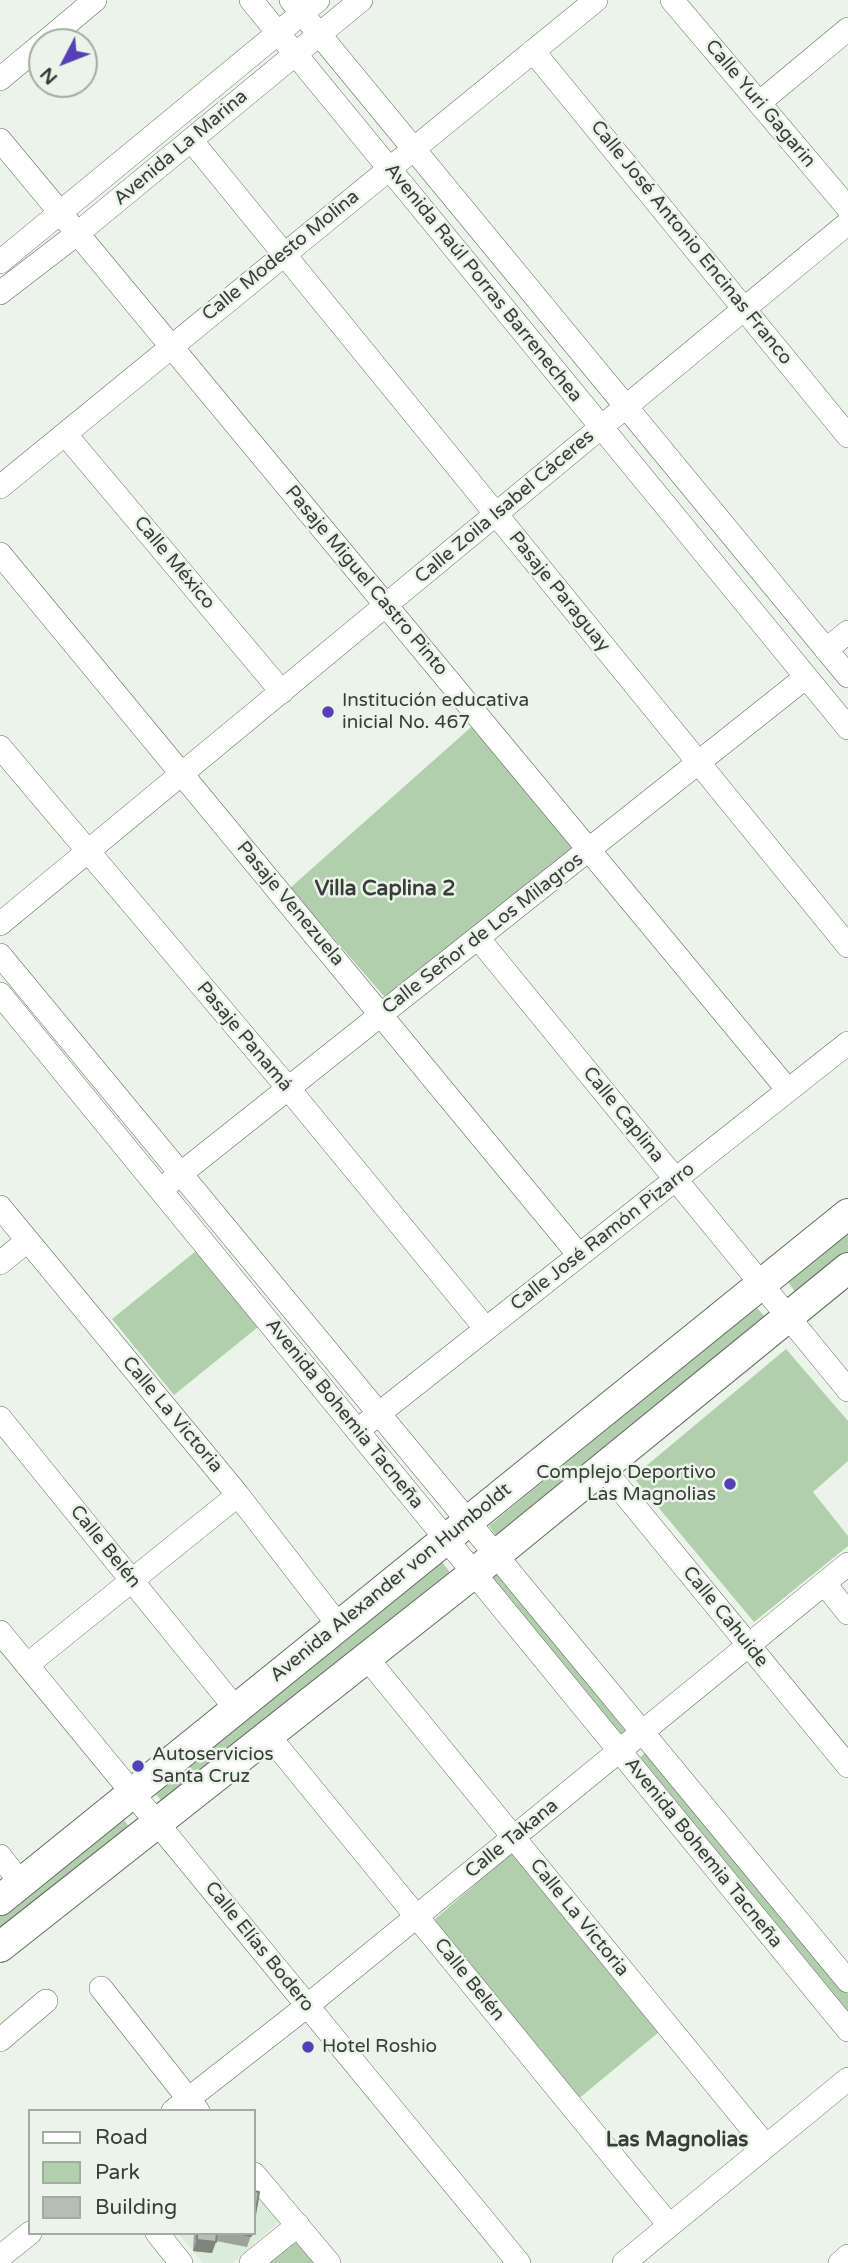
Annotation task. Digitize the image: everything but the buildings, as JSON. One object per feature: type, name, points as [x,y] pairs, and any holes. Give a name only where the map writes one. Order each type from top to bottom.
[{"type":"main road","name":"Avenida Alexander von Humboldt","points":[[11,1891],[848,1214]]},
{"type":"main road","points":[[0,1947],[485,1564],[848,1268]]},
{"type":"street","name":"Avenida Raúl Porras Barrenechea","points":[[251,0],[848,728]]},
{"type":"street","name":"Avenida La Marina","points":[[0,293],[78,233],[360,0]]},
{"type":"street","name":"Calle Modesto Molina","points":[[0,487],[596,0]]},
{"type":"street","name":"Calle Yuri Gagarin","points":[[672,0],[848,208]]},
{"type":"street","points":[[58,28],[81,4]]},
{"type":"street","name":"Avenida Raúl Porras Barrenechea","points":[[303,4],[319,34],[848,676]]},
{"type":"street","name":"Avenida La Marina","points":[[0,262],[278,33],[303,4]]},
{"type":"street","points":[[759,103],[848,29]]},
{"type":"street","name":"Calle José Antonio Encinas Franco","points":[[533,51],[848,436]]},
{"type":"street","points":[[0,79],[28,56]]},
{"type":"street","name":"Pasaje Miguel Castro Pinto","points":[[0,140],[788,1090]]},
{"type":"street","name":"Pasaje Paraguay","points":[[191,140],[848,946]]},
{"type":"street","name":"Calle Zoila Isabel Cáceres","points":[[0,924],[848,223]]},
{"type":"street","name":"Calle México","points":[[65,433],[282,692]]},
{"type":"street","name":"Pasaje Venezuela","points":[[0,554],[579,1255]]},
{"type":"street","points":[[826,650],[848,632]]},
{"type":"street","name":"Calle Señor de Los Milagros","points":[[161,1190],[806,677]]},
{"type":"street","name":"Pasaje Panamá","points":[[0,747],[288,1088],[486,1329]]},
{"type":"street","name":"Calle Caplina","points":[[478,938],[848,1390]]},
{"type":"street","name":"Avenida Bohemia Tacneña","points":[[0,955],[379,1414],[457,1530]]},
{"type":"street","name":"Avenida Bohemia Tacneña","points":[[1,997],[357,1430],[457,1530],[485,1564],[642,1732],[848,1981]]},
{"type":"street","name":"Calle José Ramón Pizarro","points":[[357,1430],[848,1043]]},
{"type":"street","name":"Calle La Victoria","points":[[0,1207],[238,1495],[339,1626]]},
{"type":"street","points":[[0,1263],[27,1241]]},
{"type":"street","name":"Calle Belén","points":[[0,1418],[236,1709]]},
{"type":"street","name":"Calle Cahuide","points":[[603,1468],[848,1766]]},
{"type":"street","points":[[27,1665],[238,1495]]},
{"type":"street","name":"Calle Takana","points":[[186,2107],[848,1563]]},
{"type":"street","name":"Avenida Bohemia Tacneña","points":[[485,1564],[620,1751],[848,2030]]},
{"type":"street","points":[[824,1583],[848,1613]]},
{"type":"street","name":"Calle Elías Bodero","points":[[0,1632],[519,2263]]},
{"type":"street","name":"Calle La Victoria","points":[[366,1657],[766,2146]]},
{"type":"street","name":"Calle Belén","points":[[268,1735],[669,2225]]},
{"type":"street","points":[[0,1856],[11,1891]]},
{"type":"street","points":[[101,1988],[186,2107]]},
{"type":"street","points":[[0,2040],[46,2001]]},
{"type":"street","points":[[624,2263],[848,2079]]},
{"type":"street","points":[[256,2176],[329,2263]]},
{"type":"street","points":[[251,2263],[298,2225]]},
{"type":"street","points":[[2,2258],[28,2235]]},
{"type":"street","points":[[158,2235],[181,2263]]},
{"type":"street","points":[[840,2263],[848,2256]]},
{"type":"shaded area","points":[[256,2191],[280,2221],[233,2263],[203,2263],[180,2235],[256,2235]]},
{"type":"green space","points":[[478,721],[579,845],[389,1002],[290,888]]},
{"type":"green space","points":[[848,1231],[848,1258],[800,1298],[787,1281]]},
{"type":"green space","points":[[196,1251],[258,1327],[174,1395],[112,1319]]},
{"type":"green space","points":[[756,1307],[769,1321],[498,1538],[489,1526]]},
{"type":"green space","name":"Complejo Deportivo Las Magnolias","points":[[786,1349],[848,1421],[848,1461],[813,1492],[848,1536],[848,1546],[754,1622],[633,1477]]},
{"type":"green space","points":[[441,1561],[453,1576],[165,1805],[154,1792]]},
{"type":"green space","points":[[499,1573],[627,1733],[618,1740],[490,1580]]},
{"type":"green space","points":[[645,1753],[848,1993],[848,2013],[635,1762]]},
{"type":"green space","points":[[121,1816],[133,1832],[0,1937],[0,1912]]},
{"type":"green space","points":[[513,1852],[659,2032],[577,2100],[434,1920]]},
{"type":"green space","points":[[293,2235],[316,2263],[260,2263]]},
{"type":"place","name":"Institución educativa inicial No. 467","points":[[328,712]]},
{"type":"place","name":"Complejo Deportivo Las Magnolias","points":[[730,1484]]},
{"type":"place","name":"Autoservicios Santa Cruz","points":[[138,1766]]},
{"type":"place","name":"Hotel Roshio","points":[[308,2047]]},
{"type":"district","name":"Villa Caplina 2","points":[[385,889]]},
{"type":"district","name":"Las Magnolias","points":[[677,2140]]}]
